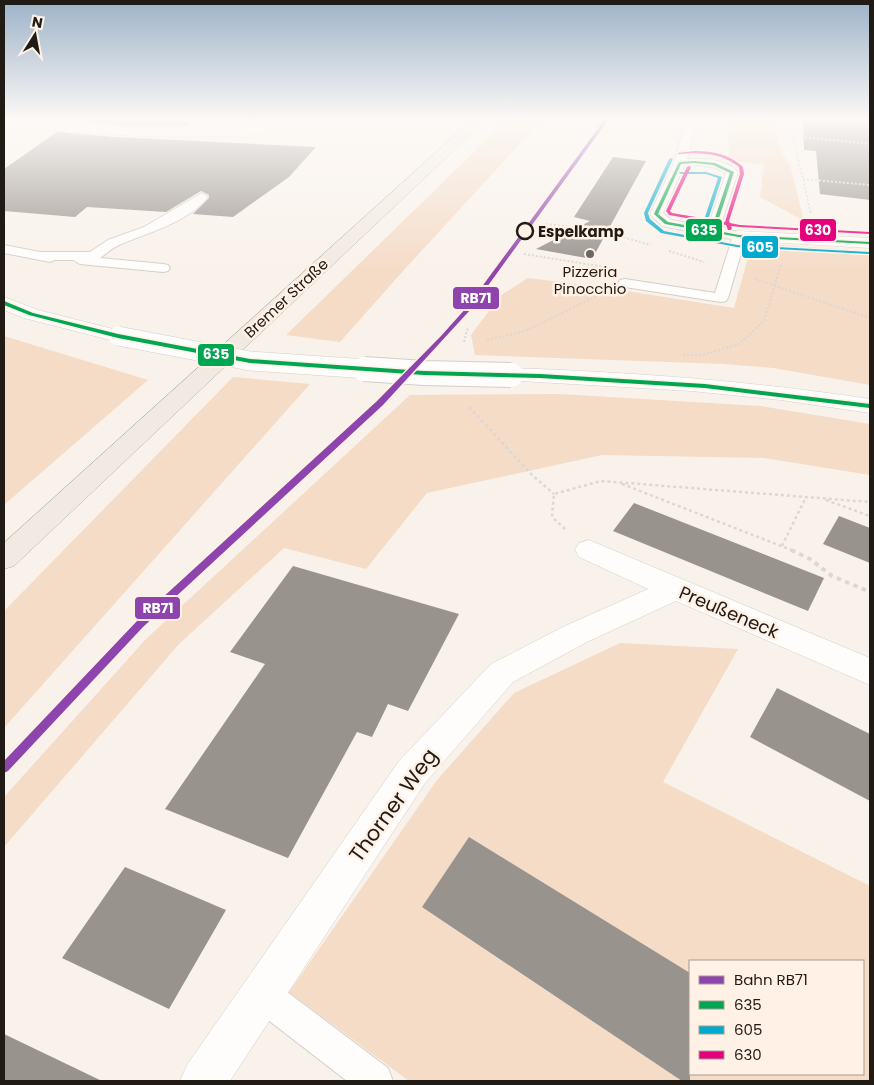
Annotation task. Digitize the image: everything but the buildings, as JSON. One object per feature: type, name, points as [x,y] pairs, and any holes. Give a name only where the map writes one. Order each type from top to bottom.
[{"type":"main road","name":"Bremer Straße","points":[[4,560],[426,170]]},
{"type":"street","points":[[739,236],[870,243]]},
{"type":"street","points":[[4,303],[31,314],[118,336],[180,350],[250,361],[424,373],[511,375],[705,386],[870,406]]},
{"type":"street","name":"Preußeneck","points":[[589,550],[870,672]]},
{"type":"street","name":"Thorner Weg","points":[[204,1081],[412,772],[502,673],[576,634],[676,589]]},
{"type":"lane","points":[[625,283],[721,298],[739,236],[667,223],[656,214],[677,170]]},
{"type":"lane","points":[[722,233],[716,220],[732,172],[729,170]]},
{"type":"lane","points":[[35,256],[93,256],[113,243],[148,230],[186,209],[202,197]]},
{"type":"lane","points":[[4,249],[35,256],[163,268]]},
{"type":"lane","points":[[262,994],[375,1081]]},
{"type":"path","points":[[801,170],[811,215]]},
{"type":"path","points":[[803,179],[870,185]]},
{"type":"path","points":[[546,224],[573,228]]},
{"type":"path","points":[[683,355],[702,355],[739,344],[764,321],[788,239]]},
{"type":"path","points":[[463,345],[468,327]]},
{"type":"path","points":[[589,550],[552,518],[554,494],[601,481],[870,502]]},
{"type":"path","points":[[617,482],[782,546],[810,559],[832,576],[870,592]]},
{"type":"path","points":[[782,546],[806,497]]},
{"type":"path","points":[[823,498],[870,516]]},
{"type":"shaded area","points":[[456,170],[496,170],[340,342],[286,335]]},
{"type":"shaded area","points":[[763,170],[791,170],[804,221],[760,197]]},
{"type":"shaded area","points":[[752,243],[870,251],[870,385],[773,368],[723,364],[475,355],[471,335],[500,296],[528,278],[601,287],[734,308]]},
{"type":"shaded area","points":[[4,336],[148,380],[4,505]]},
{"type":"shaded area","points":[[233,377],[310,384],[4,728],[4,611]]},
{"type":"shaded area","points":[[559,394],[761,406],[870,424],[870,475],[764,458],[602,455],[427,493],[366,569],[284,548],[179,644],[4,847],[4,797],[146,639],[410,395]]},
{"type":"shaded area","points":[[620,643],[738,649],[663,782],[870,886],[870,1081],[409,1081],[289,992],[437,780],[514,693]]},
{"type":"rail line","name":"RB71","points":[[4,768],[140,624],[380,403],[443,337],[469,308],[570,170]]},
{"type":"transit line","name":"605","points":[[666,170],[646,213],[648,220],[663,232],[737,246],[869,253]]},
{"type":"transit line","name":"635","points":[[677,170],[656,214],[667,223],[721,233],[716,221],[732,172],[727,170]]},
{"type":"transit line","name":"630","points":[[688,170],[668,211],[671,214],[740,226],[870,233]]},
{"type":"transit line","name":"630","points":[[730,229],[727,221],[742,174],[741,170]]},
{"type":"transit line","name":"605","points":[[681,173],[706,173],[720,177],[706,220],[712,237]]},
{"type":"transit line","name":"635","points":[[721,233],[739,236],[870,243]]},
{"type":"transit line","name":"635","points":[[4,303],[31,314],[118,336],[250,361],[424,373],[540,376],[705,386],[870,406]]},
{"type":"place","name":"Espelkamp","points":[[525,231]]},
{"type":"place","name":"Pizzeria Pinocchio","points":[[590,254]]}]
